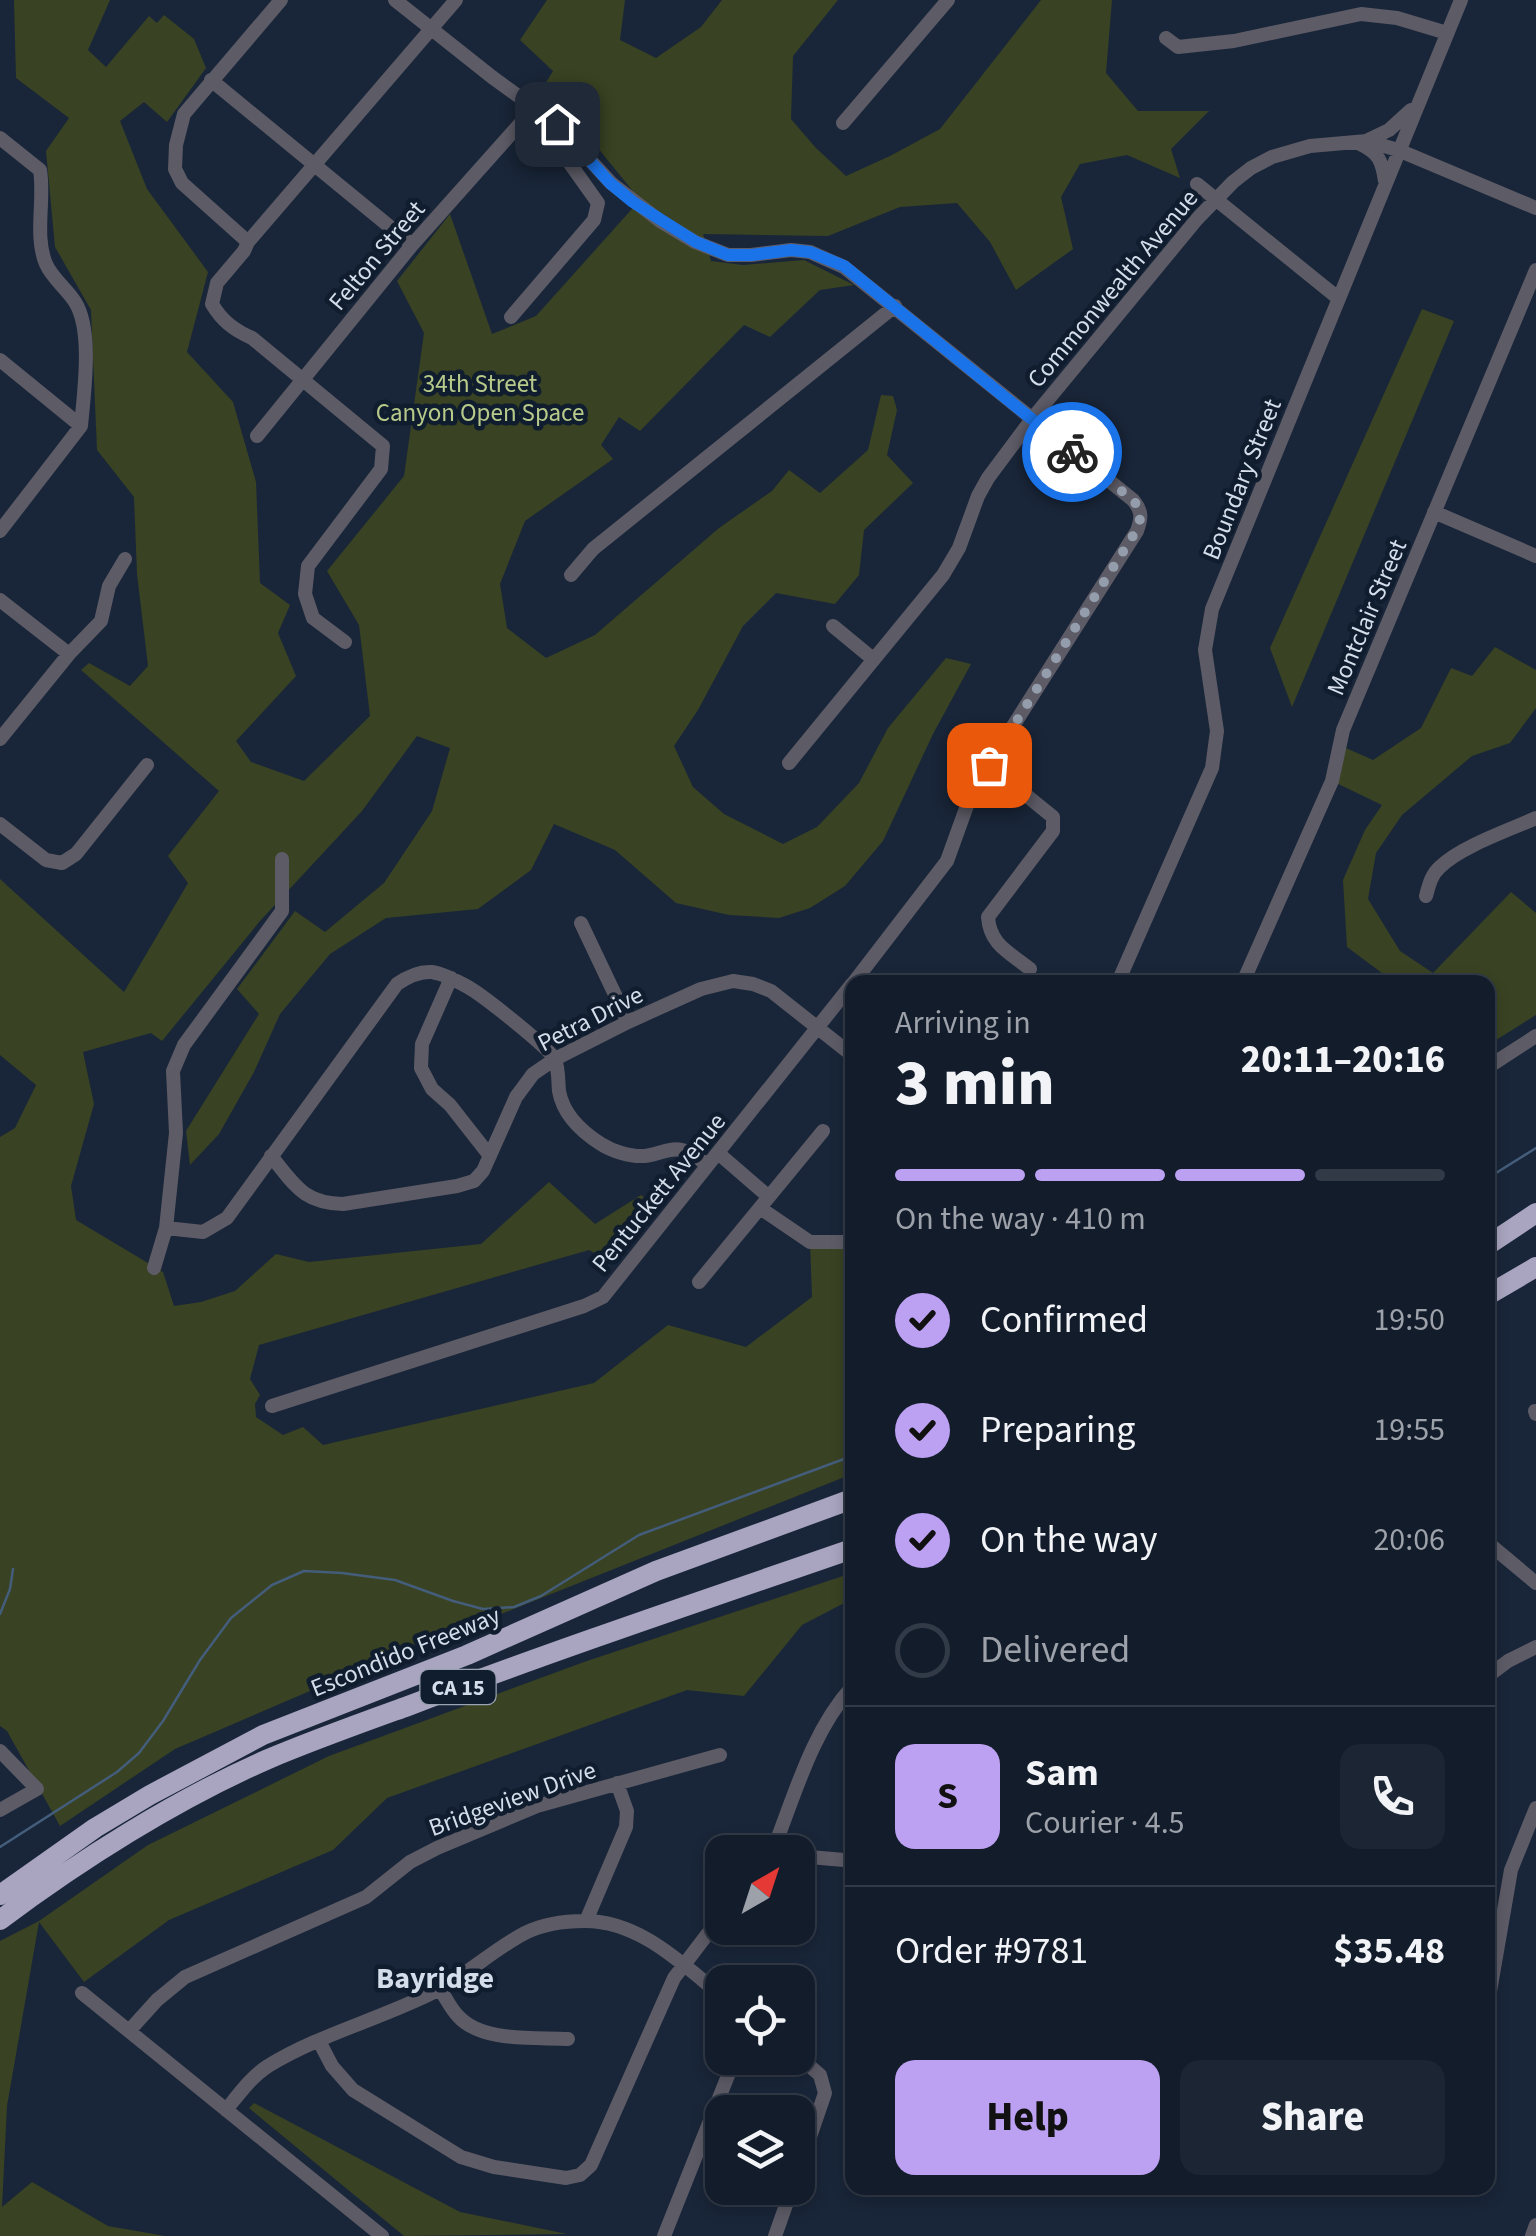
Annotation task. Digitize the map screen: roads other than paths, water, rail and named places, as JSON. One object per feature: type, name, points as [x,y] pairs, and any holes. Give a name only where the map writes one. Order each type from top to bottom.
[{"type":"highway","points":[[1495,1242],[1536,1213]]},
{"type":"highway","points":[[1495,1243],[1536,1222]]},
{"type":"highway","points":[[1495,1291],[1536,1268]]},
{"type":"highway","name":"Escondido Freeway","points":[[0,1896],[150,1794],[263,1735],[468,1655],[656,1572],[845,1502]]},
{"type":"highway","name":"Escondido Freeway","points":[[0,1920],[111,1844],[265,1761],[493,1673],[845,1551]]},
{"type":"highway","points":[[0,1884],[95,1828]]},
{"type":"highway","points":[[0,1936],[111,1844]]},
{"type":"street","points":[[248,242],[182,183],[175,169],[176,145],[184,114],[281,0]]},
{"type":"street","points":[[395,0],[557,124],[610,183],[633,202],[696,242],[728,255],[791,250],[810,252],[844,266],[1032,419]]},
{"type":"street","points":[[345,642],[312,618],[305,594],[308,566],[381,469],[383,446],[252,338],[235,330],[212,304],[218,283],[248,242],[456,0]]},
{"type":"street","points":[[843,124],[948,0]]},
{"type":"street","name":"Boundary Street","points":[[1121,975],[1212,768],[1217,731],[1205,650],[1212,609],[1460,0]]},
{"type":"street","points":[[1166,38],[1178,47],[1234,41],[1360,14],[1397,18],[1447,32]]},
{"type":"street","points":[[212,80],[412,245]]},
{"type":"street","points":[[1367,141],[1389,130],[1418,102]]},
{"type":"street","name":"Felton Street","points":[[257,436],[412,245],[535,108]]},
{"type":"street","points":[[512,316],[594,220],[598,203],[566,158],[523,121]]},
{"type":"street","points":[[0,138],[40,170],[41,244],[47,266],[76,302],[84,322],[81,426],[0,531]]},
{"type":"street","name":"Commonwealth Avenue","points":[[789,763],[943,574],[959,548],[988,478],[1032,419],[1216,199],[1251,168],[1310,146],[1367,141],[1398,150],[1536,208]]},
{"type":"street","points":[[1349,142],[1371,149],[1378,156],[1385,182]]},
{"type":"street","points":[[1197,184],[1338,298]]},
{"type":"street","name":"Montclair Street","points":[[1246,975],[1332,780],[1342,730],[1536,270]]},
{"type":"street","points":[[571,575],[592,548],[895,306]]},
{"type":"street","points":[[0,360],[81,426]]},
{"type":"street","name":"Pentuckett Avenue","points":[[859,975],[947,861],[973,789],[1141,518],[1141,510],[1133,500],[1032,419]]},
{"type":"street","points":[[1434,512],[1536,556]]},
{"type":"street","points":[[0,739],[101,621],[110,586],[125,559]]},
{"type":"street","points":[[0,600],[69,654]]},
{"type":"street","points":[[833,626],[873,660]]},
{"type":"street","points":[[0,824],[46,860],[62,863],[76,854],[147,765]]},
{"type":"street","points":[[989,765],[1053,817],[1053,831],[988,916],[995,941],[1030,969]]},
{"type":"street","points":[[1426,896],[1430,878],[1456,855],[1536,818]]},
{"type":"street","points":[[154,1268],[166,1228],[176,1133],[174,1071],[184,1046],[282,911],[282,858]]},
{"type":"street","points":[[580,923],[628,1022]]},
{"type":"street","points":[[166,1228],[194,1232],[214,1228],[226,1218],[397,984],[409,976],[433,972],[472,989],[544,1047],[555,1059],[560,1098],[570,1116],[584,1132],[605,1146],[629,1155],[681,1150],[713,1159],[810,1242],[845,1242]]},
{"type":"street","points":[[452,978],[422,1044],[421,1068],[432,1089],[450,1105],[490,1156]]},
{"type":"street","name":"Petra Drive","points":[[272,1156],[300,1191],[314,1200],[343,1204],[474,1181],[483,1171],[516,1097],[533,1074],[555,1059],[701,988],[733,981],[771,991],[845,1049]]},
{"type":"street","name":"Pentuckett Avenue","points":[[272,1406],[603,1297],[845,993]]},
{"type":"street","points":[[1495,1062],[1536,1036]]},
{"type":"street","points":[[699,1282],[822,1131]]},
{"type":"street","points":[[1495,1549],[1536,1584]]},
{"type":"street","points":[[1495,1671],[1536,1647]]},
{"type":"street","points":[[779,1835],[817,1741],[845,1695]]},
{"type":"street","points":[[0,1751],[36,1788],[0,1810]]},
{"type":"street","name":"Bridgeview Drive","points":[[129,2031],[156,2000],[185,1977],[366,1897],[410,1862],[437,1848],[537,1806],[720,1755]]},
{"type":"street","points":[[586,1920],[626,1828],[627,1811],[617,1782]]},
{"type":"street","points":[[1495,1963],[1511,1870],[1536,1808]]},
{"type":"street","points":[[815,1857],[845,1860]]},
{"type":"street","points":[[226,2110],[248,2083],[286,2056],[440,1989],[526,1932],[551,1923],[586,1920],[634,1932],[655,1942],[705,1982]]},
{"type":"street","points":[[319,2041],[332,2066],[353,2090],[462,2157],[494,2167],[566,2178],[580,2175],[591,2164],[674,1978],[705,1936]]},
{"type":"street","points":[[440,1989],[466,2024],[488,2034],[568,2039]]},
{"type":"street","points":[[82,1993],[382,2236]]},
{"type":"street","points":[[815,2071],[826,2093],[815,2123]]},
{"type":"street","points":[[664,2236],[729,2075]]},
{"type":"street","points":[[775,2236],[786,2205]]},
{"type":"street","points":[[1532,2236],[1536,2225]]},
{"type":"waterway","points":[[1495,1174],[1536,1148]]},
{"type":"waterway","points":[[0,1847],[117,1772],[139,1753],[231,1618],[272,1585],[304,1571],[342,1573],[395,1580],[483,1609],[514,1607],[541,1596],[639,1535],[845,1459]]},
{"type":"waterway","points":[[0,1614],[13,1569]]},
{"type":"district","name":"Bayridge","points":[[435,1978]]},
{"type":"park label","name":"34th Street Canyon Open Space","points":[[480,398]]}]
